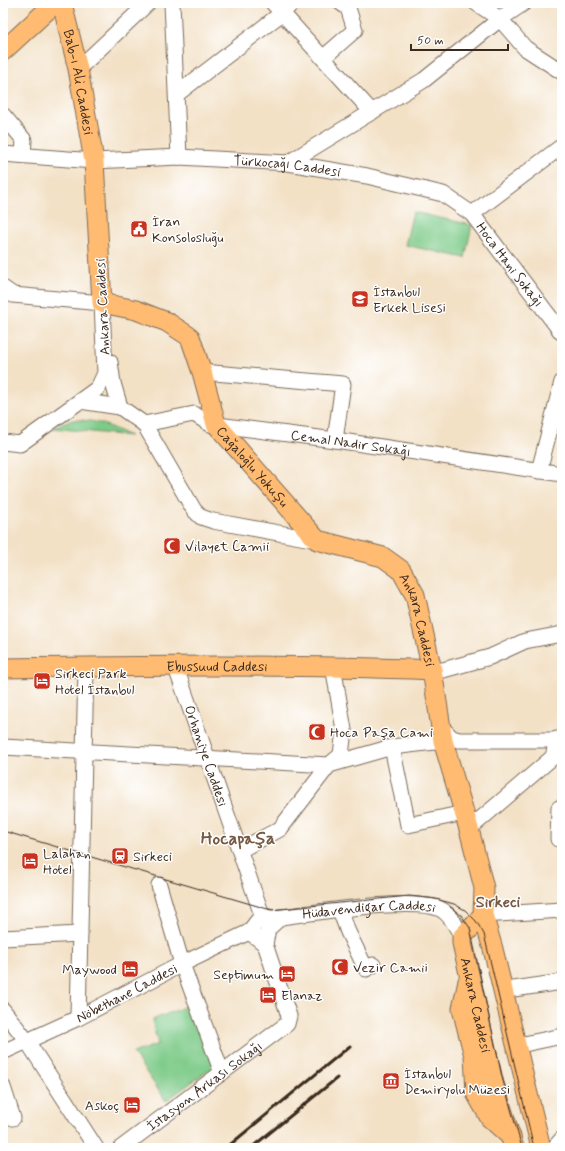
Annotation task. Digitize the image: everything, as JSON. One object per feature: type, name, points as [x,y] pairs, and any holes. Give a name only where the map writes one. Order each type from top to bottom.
[{"type":"main road","points":[[3,51],[55,3]]},
{"type":"main road","name":"Bab-ı Ali Caddesi","points":[[62,3],[78,69],[94,161]]},
{"type":"main road","name":"Ankara Caddesi","points":[[94,161],[105,304]]},
{"type":"main road","name":"Cağaloğlu Yokuşu","points":[[105,304],[136,310],[167,322],[190,337],[202,372],[216,424],[317,540]]},
{"type":"main road","name":"Ankara Caddesi","points":[[317,540],[383,557],[400,570],[415,596],[432,670],[442,734],[467,821],[484,888],[483,915],[493,949],[541,1148]]},
{"type":"main road","name":"Ebussuud Caddesi","points":[[3,668],[175,665],[333,666],[432,670]]},
{"type":"main road","name":"Ankara Caddesi","points":[[483,915],[462,937],[469,976],[494,1084],[513,1143]]},
{"type":"street","points":[[78,69],[148,3]]},
{"type":"street","points":[[172,3],[179,157]]},
{"type":"street","points":[[323,58],[355,30],[348,8],[341,3]]},
{"type":"street","points":[[476,3],[499,12],[525,48],[562,72]]},
{"type":"street","points":[[288,163],[424,80],[499,12],[524,3]]},
{"type":"street","points":[[177,94],[282,6],[323,58],[372,112]]},
{"type":"street","points":[[3,115],[24,140],[24,155]]},
{"type":"street","points":[[472,214],[562,146]]},
{"type":"street","name":"Türkocağı Caddesi","points":[[3,154],[94,161],[179,157],[288,163],[367,176],[443,194],[472,214]]},
{"type":"street","name":"Hoca Hani Sokağı","points":[[472,214],[562,333]]},
{"type":"street","points":[[3,288],[13,295],[105,304]]},
{"type":"street","name":"Ankara Caddesi","points":[[80,402],[98,388],[105,373],[105,304]]},
{"type":"street","name":"Ankara Caddesi","points":[[105,304],[111,373],[120,407]]},
{"type":"street","points":[[202,372],[343,384],[335,440]]},
{"type":"street","points":[[539,471],[562,382]]},
{"type":"street","points":[[3,442],[20,444],[80,402]]},
{"type":"street","name":"Ankara Caddesi","points":[[80,402],[120,407],[144,424],[194,510],[201,517],[213,521],[317,540]]},
{"type":"street","name":"Cemal Nadir Sokağı","points":[[144,424],[194,414],[210,424],[335,440],[562,474]]},
{"type":"street","points":[[432,670],[443,670],[490,657],[525,641],[562,634]]},
{"type":"street","name":"Orhaniye Caddesi","points":[[175,665],[206,758],[262,915]]},
{"type":"street","points":[[240,850],[280,829],[329,765],[341,755],[344,730],[333,666]]},
{"type":"street","points":[[78,1018],[86,667]]},
{"type":"street","points":[[3,747],[85,750],[329,765],[392,747],[442,734],[460,740],[559,739],[553,757],[467,821],[408,825],[392,747]]},
{"type":"street","points":[[558,839],[559,808],[562,808]]},
{"type":"street","points":[[159,885],[182,964],[222,1073]]},
{"type":"street","name":"Hüdavendigar Caddesi","points":[[262,915],[272,918],[408,904],[432,907],[442,910],[452,919],[462,937]]},
{"type":"street","points":[[340,910],[348,932],[366,970],[373,965]]},
{"type":"street","points":[[483,915],[562,910]]},
{"type":"street","points":[[262,915],[249,932],[265,944],[268,929],[281,917]]},
{"type":"street","name":"Nöbethane Caddesi","points":[[3,1052],[78,1018],[182,964],[249,932]]},
{"type":"street","points":[[3,938],[80,934]]},
{"type":"street","name":"İstasyon Arkası Sokağı","points":[[121,1148],[288,1024],[289,1016],[265,944]]},
{"type":"street","points":[[507,990],[562,982]]},
{"type":"street","points":[[3,1010],[27,1041],[96,1148]]},
{"type":"street","points":[[516,1046],[562,1036]]},
{"type":"street","points":[[3,1087],[13,1118]]},
{"type":"street","points":[[554,1148],[562,1139]]},
{"type":"green space","points":[[413,212],[472,225],[465,258],[405,245]]},
{"type":"green space","points":[[72,420],[95,422],[109,426],[130,436],[53,428]]},
{"type":"green space","points":[[194,1003],[214,1066],[166,1101],[133,1053],[158,1044],[152,1020]]},
{"type":"tram line","points":[[3,831],[271,910],[409,896],[436,899],[454,904],[465,910],[476,921],[484,934],[534,1148]]},
{"type":"tram line","points":[[450,907],[461,915],[470,928],[502,1077],[522,1148]]},
{"type":"railway","points":[[226,1148],[350,1046]]},
{"type":"railway","points":[[251,1148],[337,1078]]},
{"type":"place","name":"İran Konsolosluğu","points":[[139,229]]},
{"type":"place","name":"İstanbul Erkek Lisesi","points":[[360,299]]},
{"type":"place","name":"Vilayet Camii","points":[[172,546]]},
{"type":"place","name":"Sirkeci Park Hotel İstanbul","points":[[42,681]]},
{"type":"place","name":"Hoca Paşa Cami","points":[[317,732]]},
{"type":"place","name":"Sirkeci","points":[[120,856]]},
{"type":"place","name":"Lalahan Hotel","points":[[30,861]]},
{"type":"place","name":"Vezir Camii","points":[[340,967]]},
{"type":"place","name":"Maywood","points":[[130,969]]},
{"type":"place","name":"Septimum","points":[[287,974]]},
{"type":"place","name":"Elanaz","points":[[268,995]]},
{"type":"place","name":"İstanbul Demiryolu Müzesi","points":[[391,1081]]},
{"type":"place","name":"Askoç","points":[[132,1105]]},
{"type":"district","name":"Hocapaşa","points":[[238,838]]},
{"type":"district","name":"Sirkeci","points":[[498,901]]}]
